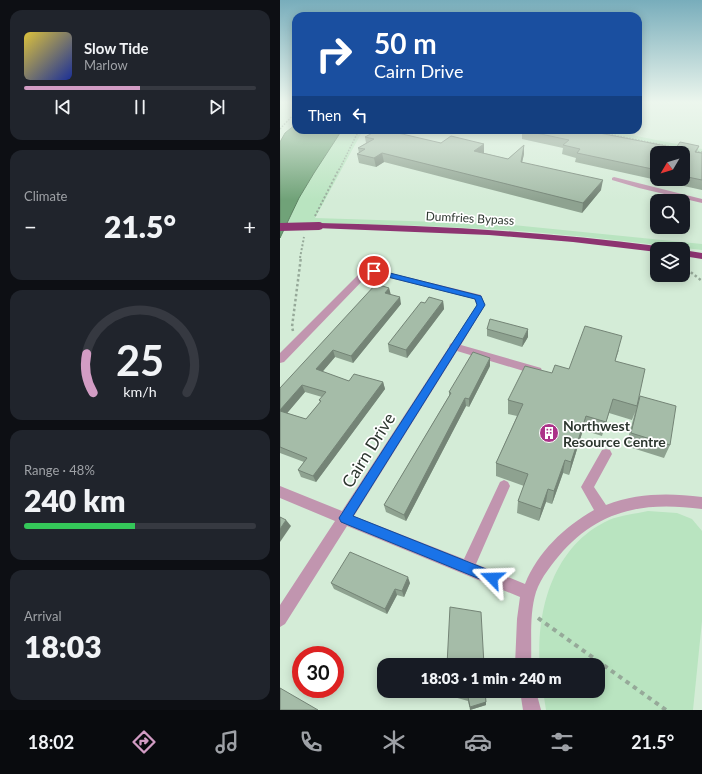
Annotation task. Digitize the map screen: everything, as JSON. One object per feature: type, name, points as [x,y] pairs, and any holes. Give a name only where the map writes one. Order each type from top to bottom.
[{"type":"highway","name":"Dumfries Bypass","points":[[280,227],[319,226],[468,230],[564,238],[650,248]]},
{"type":"highway","points":[[690,254],[702,256]]},
{"type":"street","points":[[614,179],[641,188],[702,201]]},
{"type":"street","name":"Cairn Drive","points":[[280,359],[364,274],[374,271],[478,297],[481,305],[453,346],[280,619]]},
{"type":"street","points":[[453,346],[548,374]]},
{"type":"street","points":[[603,512],[587,487],[606,454]]},
{"type":"street","points":[[467,568],[504,486]]},
{"type":"street","points":[[280,492],[529,593]]},
{"type":"street","points":[[523,658],[526,610],[529,593],[548,557],[560,543],[583,523],[603,512],[634,502],[660,499],[702,503]]},
{"type":"street","points":[[529,698],[532,710]]},
{"type":"path","points":[[609,134],[671,146]]},
{"type":"path","points":[[695,151],[702,152]]},
{"type":"path","points":[[690,272],[702,281]]},
{"type":"path","points":[[526,610],[666,710]]},
{"type":"shaded area","points":[[284,134],[339,134],[299,198],[280,238],[280,142]]},
{"type":"shaded area","points":[[339,134],[361,134],[315,218],[502,224],[682,242],[650,242],[650,244],[515,231],[413,226],[288,223],[299,198]]},
{"type":"shaded area","points":[[591,134],[627,134],[687,146],[651,146]]},
{"type":"shaded area","points":[[690,147],[702,149],[702,156],[690,154]]},
{"type":"shaded area","points":[[690,243],[702,244],[702,250],[690,249]]},
{"type":"shaded area","points":[[648,511],[677,513],[692,519],[702,531],[702,621],[693,710],[546,710],[544,698],[605,698],[605,658],[540,658],[541,622],[552,581],[562,562],[574,545],[590,531],[609,520]]},
{"type":"building","points":[[370,134],[403,134],[441,143],[451,136],[484,144],[474,151],[508,159],[524,145],[521,162],[603,180],[583,203],[382,153],[374,158],[357,154],[365,149],[358,148],[374,139],[365,137]]},
{"type":"building","points":[[541,134],[605,134],[666,146],[650,146],[650,169],[577,153],[580,149],[563,145],[569,140]]},
{"type":"building","points":[[680,142],[699,146],[695,152],[702,153],[702,180],[690,177],[690,146],[677,146]]},
{"type":"building","points":[[376,284],[389,288],[385,293],[400,297],[351,356],[333,350],[316,369],[349,381],[354,374],[383,382],[313,476],[298,470],[307,458],[280,447],[280,411],[306,419],[321,401],[319,400],[326,392],[302,385],[280,410],[280,388]]},
{"type":"building","points":[[429,297],[443,301],[406,350],[388,344],[421,302],[425,303]]},
{"type":"building","points":[[490,319],[528,329],[523,339],[487,329]]},
{"type":"building","name":"Northwest Resource Centre","points":[[585,326],[622,336],[615,361],[645,369],[637,406],[613,399],[606,422],[586,416],[571,462],[565,460],[554,491],[548,489],[541,509],[518,501],[528,474],[496,463],[523,404],[508,400],[525,366],[552,373],[555,365],[569,369]]},
{"type":"building","points":[[473,352],[490,358],[469,399],[465,398],[404,515],[384,505],[451,393],[449,392]]},
{"type":"building","points":[[640,396],[676,406],[670,445],[631,433]]},
{"type":"building","points":[[280,517],[286,520],[280,529]]},
{"type":"building","points":[[350,552],[408,577],[402,591],[395,589],[385,609],[331,583]]},
{"type":"building","points":[[450,607],[481,612],[484,658],[447,658]]},
{"type":"building","points":[[280,688],[292,695],[292,698],[297,698],[318,710],[280,710]]},
{"type":"building","points":[[468,698],[486,698],[486,702],[470,707]]},
{"type":"place","name":"Northwest Resource Centre","points":[[549,433]]},
{"type":"route","points":[[374,271],[478,297],[481,305],[453,346],[345,518],[492,578]]}]
